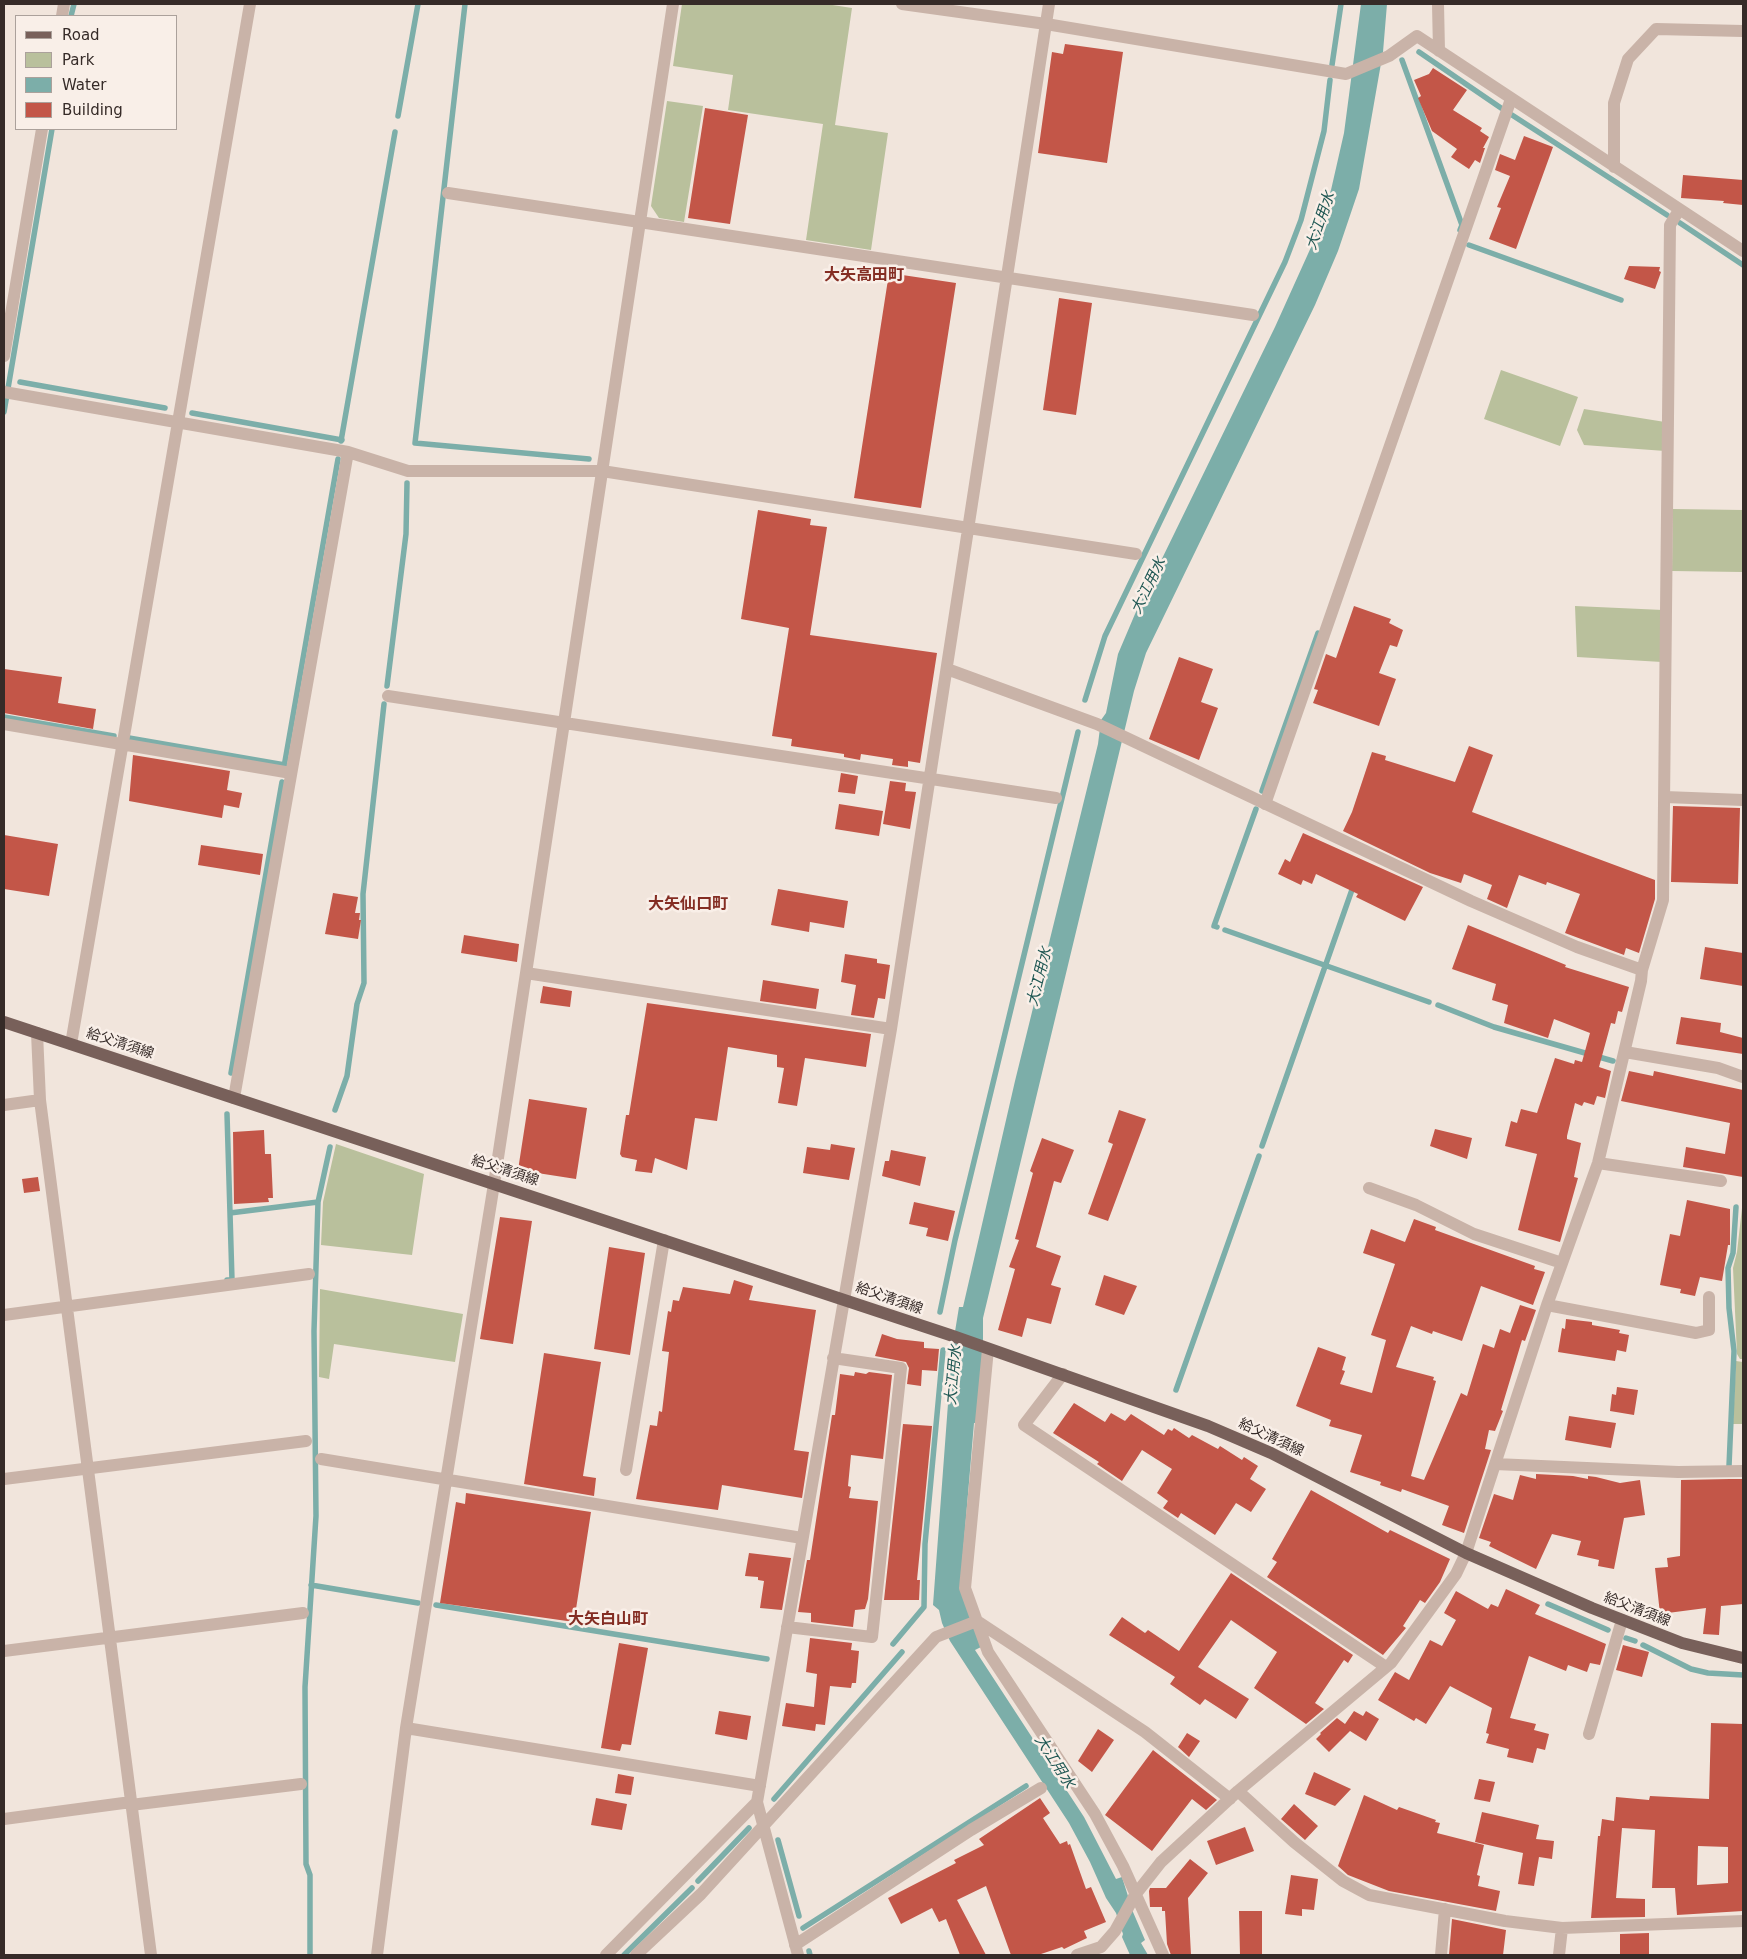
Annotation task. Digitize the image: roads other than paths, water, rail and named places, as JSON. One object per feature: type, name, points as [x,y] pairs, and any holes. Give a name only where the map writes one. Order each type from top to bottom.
[{"type":"main road","name":"給父清須線","points":[[4,1022],[987,1348],[1208,1426],[1271,1453],[1466,1552],[1622,1620],[1682,1643],[1743,1658]]},
{"type":"street","points":[[71,1044],[250,4]]},
{"type":"street","points":[[377,1955],[406,1728],[494,1184],[673,4]]},
{"type":"street","points":[[902,4],[1046,24],[1346,74],[1384,58],[1417,36],[1743,251]]},
{"type":"street","points":[[1041,1788],[971,1830],[796,1950],[757,1802],[891,1029],[1049,4]]},
{"type":"street","points":[[1438,4],[1439,50]]},
{"type":"street","points":[[1614,167],[1614,104],[1628,59],[1656,29],[1743,31]]},
{"type":"street","points":[[1265,804],[1511,99]]},
{"type":"street","points":[[4,356],[42,130]]},
{"type":"street","points":[[448,193],[1253,315]]},
{"type":"street","points":[[1077,1955],[1100,1947],[1118,1925],[1133,1899],[1161,1862],[1234,1795],[1386,1667],[1412,1636],[1445,1589],[1466,1552],[1547,1305],[1598,1163],[1642,981],[1642,970],[1663,900],[1670,225],[1679,210]]},
{"type":"street","points":[[8,393],[348,452],[408,471],[602,471],[1136,554]]},
{"type":"street","points":[[234,1098],[348,452]]},
{"type":"street","points":[[947,669],[1096,724],[1471,900],[1577,947],[1642,970]]},
{"type":"street","points":[[388,696],[1056,798]]},
{"type":"street","points":[[4,724],[291,773]]},
{"type":"street","points":[[1665,797],[1743,800]]},
{"type":"street","points":[[526,973],[891,1029]]},
{"type":"street","points":[[38,1033],[40,1100],[151,1955]]},
{"type":"street","points":[[1625,1052],[1718,1068],[1743,1077]]},
{"type":"street","points":[[4,1105],[40,1100]]},
{"type":"street","points":[[1598,1163],[1721,1181]]},
{"type":"street","points":[[1369,1188],[1416,1206],[1474,1234],[1562,1263]]},
{"type":"street","points":[[626,1470],[664,1240]]},
{"type":"street","points":[[4,1315],[309,1274]]},
{"type":"street","points":[[1547,1305],[1696,1333],[1708,1330],[1708,1297]]},
{"type":"street","points":[[987,1348],[965,1588],[988,1652],[1096,1814],[1123,1866],[1133,1899],[1163,1955]]},
{"type":"street","points":[[787,1627],[872,1637],[901,1368],[833,1358]]},
{"type":"street","points":[[1063,1374],[1024,1425],[1386,1667]]},
{"type":"street","points":[[4,1479],[306,1441]]},
{"type":"street","points":[[321,1459],[802,1538]]},
{"type":"street","points":[[1495,1464],[1678,1472],[1743,1471]]},
{"type":"street","points":[[4,1651],[303,1613]]},
{"type":"street","points":[[1589,1734],[1622,1620]]},
{"type":"street","points":[[636,1955],[701,1894],[936,1636],[976,1622]]},
{"type":"street","points":[[976,1622],[1144,1732],[1234,1795],[1343,1881],[1369,1895],[1505,1921],[1562,1928],[1743,1921]]},
{"type":"street","points":[[406,1728],[760,1786]]},
{"type":"street","points":[[4,1819],[301,1784]]},
{"type":"street","points":[[606,1955],[757,1802]]},
{"type":"street","points":[[1440,1955],[1445,1909]]},
{"type":"street","points":[[1559,1955],[1562,1928]]},
{"type":"water","name":"大江用水","points":[[1361,4],[1387,4],[1383,52],[1359,189],[1338,251],[1315,305],[1146,653],[1134,691],[983,1318],[983,1360],[978,1423],[974,1423],[960,1589],[981,1647],[975,1650],[1084,1817],[1116,1879],[1122,1877],[1133,1912],[1145,1940],[1141,1943],[1148,1955],[1130,1955],[1122,1937],[1123,1934],[1116,1913],[1106,1898],[1090,1862],[1069,1823],[950,1641],[942,1623],[939,1610],[933,1605],[952,1350],[959,1307],[963,1307],[1015,1081],[1098,744],[1101,720],[1106,713],[1118,654],[1135,614],[1275,327],[1312,245],[1331,190],[1344,133]]},
{"type":"waterway","points":[[71,15],[74,4]]},
{"type":"waterway","points":[[398,116],[418,4]]},
{"type":"waterway","points":[[465,4],[415,443],[589,459]]},
{"type":"waterway","points":[[1332,65],[1341,4]]},
{"type":"waterway","points":[[1419,52],[1501,108]]},
{"type":"waterway","points":[[1402,60],[1462,225],[1460,230]]},
{"type":"waterway","points":[[1085,700],[1105,636],[1285,262],[1301,220],[1324,131],[1330,80]]},
{"type":"waterway","points":[[1512,115],[1667,215]]},
{"type":"waterway","points":[[4,412],[52,130]]},
{"type":"waterway","points":[[341,441],[395,132]]},
{"type":"waterway","points":[[1680,223],[1743,265]]},
{"type":"waterway","points":[[1469,245],[1621,300]]},
{"type":"waterway","points":[[20,382],[165,408]]},
{"type":"waterway","points":[[192,413],[342,440]]},
{"type":"waterway","points":[[284,767],[338,459]]},
{"type":"waterway","points":[[387,686],[406,534],[407,483]]},
{"type":"waterway","points":[[1262,791],[1318,633]]},
{"type":"waterway","points":[[335,1110],[347,1076],[357,1004],[364,983],[363,894],[384,704]]},
{"type":"waterway","points":[[4,717],[114,736]]},
{"type":"waterway","points":[[940,1312],[955,1240],[1078,732]]},
{"type":"waterway","points":[[129,738],[285,765]]},
{"type":"waterway","points":[[231,1073],[282,782]]},
{"type":"waterway","points":[[1217,927],[1214,926],[1256,809]]},
{"type":"waterway","points":[[1262,1146],[1354,884]]},
{"type":"waterway","points":[[1225,930],[1429,1002]]},
{"type":"waterway","points":[[1438,1005],[1494,1027],[1613,1061]]},
{"type":"waterway","points":[[227,1114],[232,1280],[227,1280]]},
{"type":"waterway","points":[[310,1955],[310,1875],[306,1864],[305,1687],[316,1516],[314,1331],[318,1202],[330,1147]]},
{"type":"waterway","points":[[1176,1390],[1259,1156]]},
{"type":"waterway","points":[[230,1213],[318,1202]]},
{"type":"waterway","points":[[1729,1466],[1734,1351],[1729,1308],[1728,1268],[1733,1253],[1736,1207]]},
{"type":"waterway","name":"大江用水","points":[[893,1644],[924,1607],[925,1544],[943,1350]]},
{"type":"waterway","points":[[311,1585],[418,1603]]},
{"type":"waterway","points":[[1548,1604],[1608,1630]]},
{"type":"waterway","points":[[436,1605],[767,1659]]},
{"type":"waterway","points":[[1626,1638],[1635,1641]]},
{"type":"waterway","points":[[1643,1645],[1691,1669],[1708,1673],[1743,1675]]},
{"type":"waterway","points":[[774,1799],[902,1652]]},
{"type":"waterway","points":[[803,1928],[1026,1786]]},
{"type":"waterway","points":[[698,1881],[749,1828]]},
{"type":"waterway","points":[[778,1840],[799,1916]]},
{"type":"waterway","points":[[624,1955],[692,1888]]},
{"type":"waterway","points":[[809,1951],[810,1955]]},
{"type":"district","name":"大矢高田町","points":[[864,276]]},
{"type":"district","name":"大矢仙口町","points":[[688,905]]},
{"type":"district","name":"大矢白山町","points":[[608,1620]]}]
